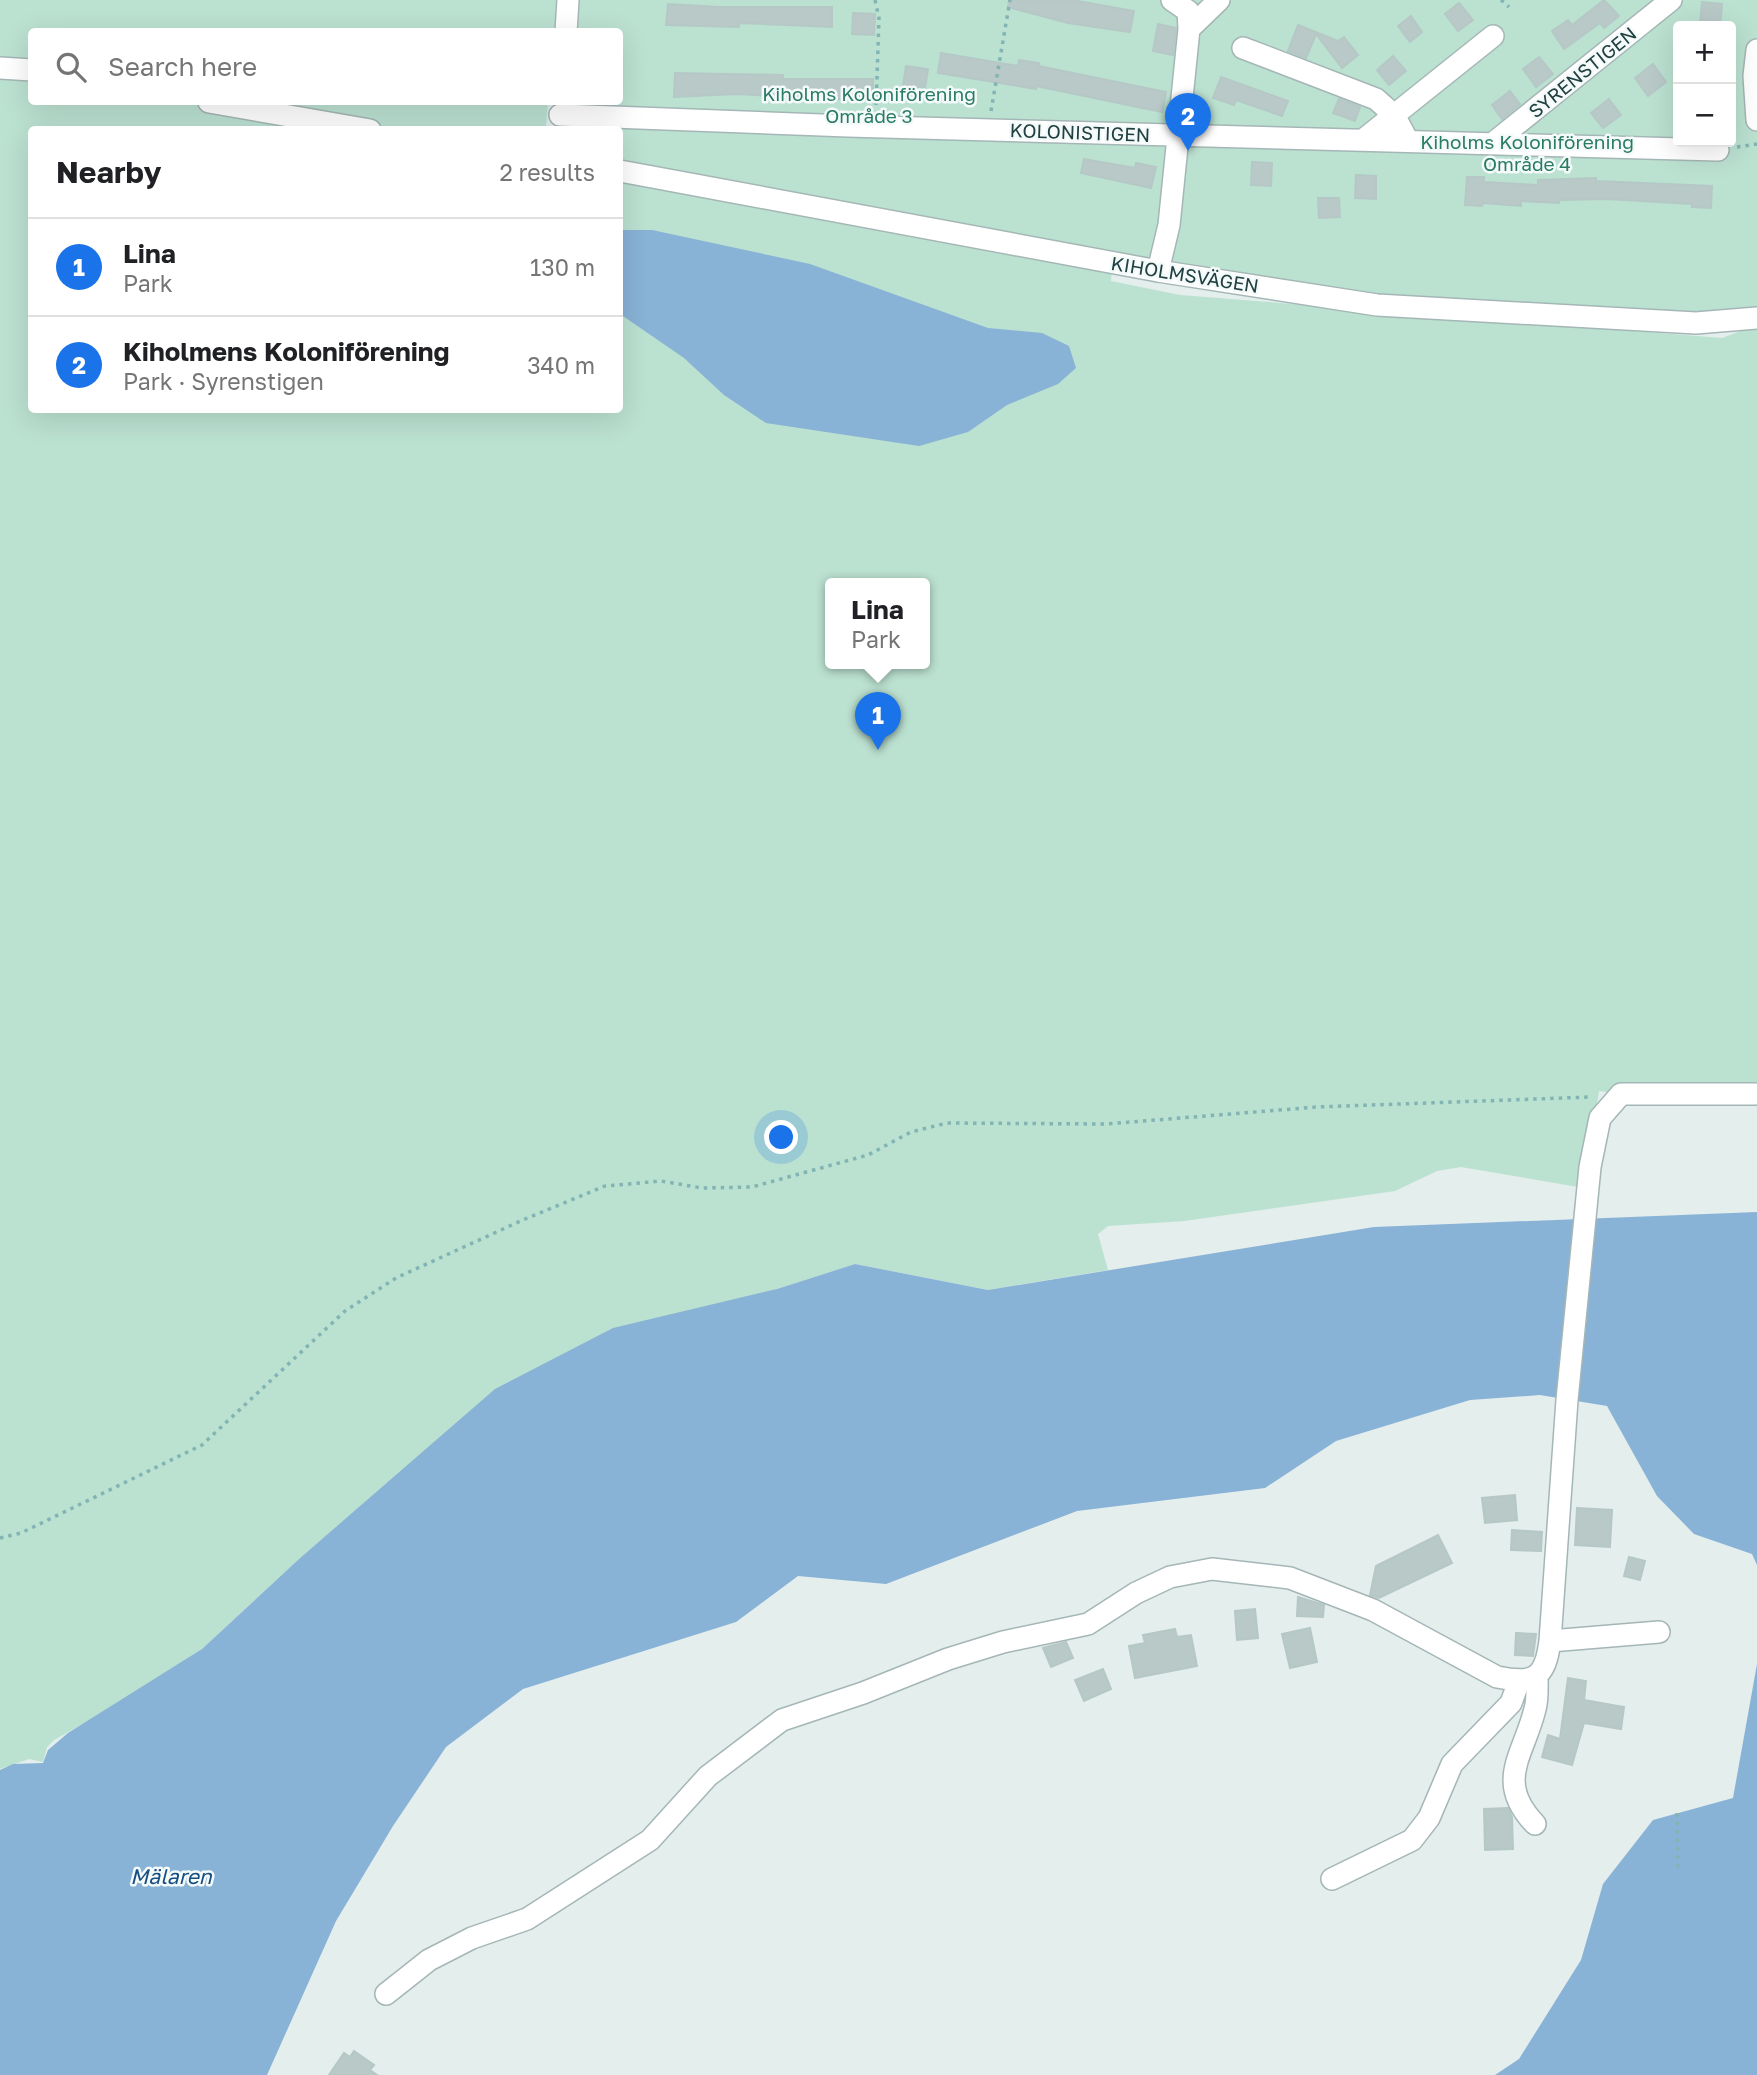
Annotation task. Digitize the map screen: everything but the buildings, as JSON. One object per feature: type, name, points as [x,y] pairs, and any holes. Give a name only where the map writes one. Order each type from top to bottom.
[{"type":"street","points":[[566,28],[568,0]]},
{"type":"street","points":[[1158,271],[1169,225],[1189,29],[1188,11],[1172,0]]},
{"type":"street","points":[[1189,29],[1219,0]]},
{"type":"street","name":"SYRENSTIGEN","points":[[1492,144],[1671,0]]},
{"type":"street","points":[[1363,140],[1493,36]]},
{"type":"street","points":[[1242,48],[1377,99],[1394,115],[1408,141]]},
{"type":"street","points":[[1757,50],[1754,76],[1757,120]]},
{"type":"street","points":[[0,68],[28,70]]},
{"type":"street","points":[[226,105],[347,126]]},
{"type":"street","name":"KOLONISTIGEN","points":[[559,115],[1180,135]]},
{"type":"street","name":"SYRENSTIGEN","points":[[1180,135],[1718,150]]},
{"type":"street","name":"KIHOLMSVÄGEN","points":[[623,172],[1158,271],[1377,305],[1696,323],[1757,318]]},
{"type":"street","points":[[1332,1879],[1412,1840],[1429,1818],[1452,1764],[1511,1703],[1528,1679],[1547,1664],[1567,1400],[1585,1218],[1600,1118],[1621,1094],[1757,1094]]},
{"type":"street","points":[[386,1994],[429,1960],[472,1938],[527,1919],[650,1840],[708,1776],[782,1720],[1003,1642],[1088,1624],[1136,1593],[1170,1577],[1212,1569],[1290,1578],[1373,1610],[1497,1677],[1528,1679]]},
{"type":"street","points":[[1550,1641],[1659,1632]]},
{"type":"street","points":[[1528,1679],[1536,1707],[1515,1762],[1515,1772],[1520,1808],[1535,1824]]},
{"type":"path","points":[[875,0],[879,18],[875,127]]},
{"type":"path","points":[[989,130],[1010,0]]},
{"type":"path","points":[[1501,0],[1509,7]]},
{"type":"path","points":[[0,1538],[21,1533],[202,1445],[345,1311],[396,1279],[605,1186],[661,1181],[702,1188],[752,1187],[868,1155],[911,1132],[947,1123],[1106,1124],[1317,1107],[1621,1094]]},
{"type":"path","points":[[1677,1814],[1678,1870]]},
{"type":"green space","points":[[0,0],[1757,0],[1757,308],[1740,313],[1689,312],[1376,296],[1113,257],[1111,281],[1180,295],[1722,338],[1757,325],[1757,1094],[1621,1094],[1599,1091],[1584,1188],[1461,1167],[1437,1171],[1395,1191],[1184,1221],[1108,1226],[1098,1234],[1108,1270],[988,1290],[855,1264],[777,1289],[400,1473],[299,1559],[202,1649],[108,1710],[54,1740],[47,1747],[43,1762],[29,1759],[0,1769]]},
{"type":"water","points":[[623,230],[652,230],[810,264],[988,328],[1042,333],[1069,346],[1076,368],[1058,384],[1007,405],[968,432],[919,446],[766,423],[724,395],[684,358],[623,316]]},
{"type":"water","name":"Mälaren","points":[[1757,1212],[1757,1565],[1752,1554],[1694,1534],[1657,1496],[1607,1406],[1540,1395],[1470,1400],[1336,1441],[1265,1488],[1077,1511],[886,1584],[798,1576],[736,1622],[523,1689],[446,1747],[393,1826],[336,1921],[267,2075],[0,2075],[0,1770],[13,1764],[43,1763],[48,1750],[68,1733],[202,1649],[299,1559],[495,1389],[613,1328],[777,1289],[855,1264],[988,1290],[1374,1227]]},
{"type":"water","points":[[1757,1664],[1757,2075],[1495,2075],[1519,2059],[1581,1960],[1603,1884],[1653,1820],[1733,1798]]},
{"type":"place","name":"Kiholmens Koloniförening","points":[[1188,151]]},
{"type":"place","name":"Lina","points":[[878,750]]},
{"type":"park label","name":"Kiholms Koloniförening Område 3","points":[[869,104]]},
{"type":"park label","name":"Kiholms Koloniförening Område 4","points":[[1527,152]]}]
